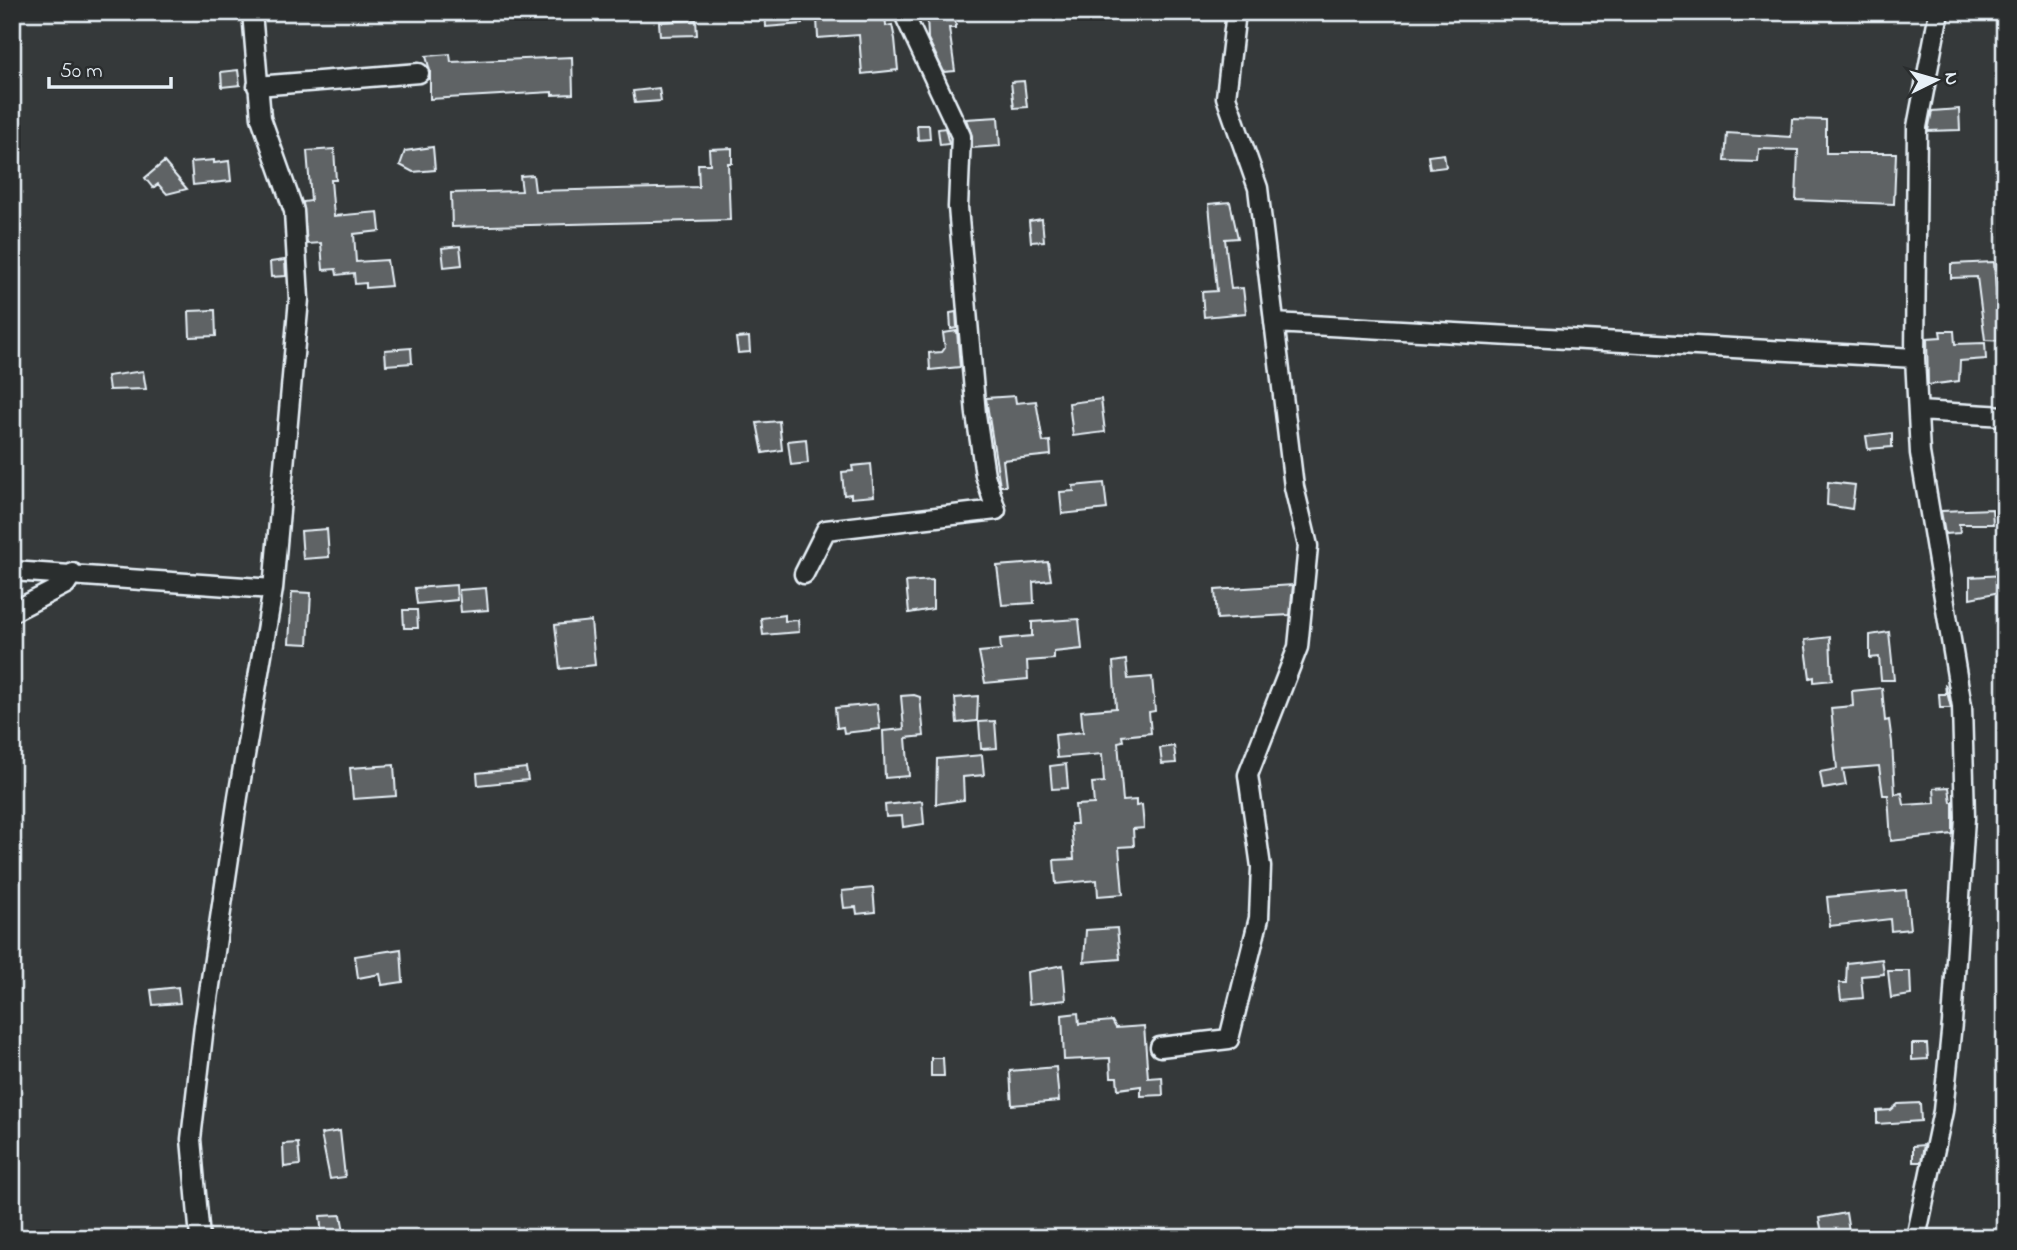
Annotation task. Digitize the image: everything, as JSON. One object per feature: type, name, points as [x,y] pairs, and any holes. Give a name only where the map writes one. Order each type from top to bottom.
[{"type":"street","points":[[200,1238],[191,1139],[238,797],[273,589],[299,299],[294,211],[261,118],[252,12]]},
{"type":"street","points":[[804,574],[826,530],[996,510],[985,475],[976,414],[958,207],[961,136],[903,12]]},
{"type":"street","points":[[1160,1047],[1228,1038],[1259,918],[1261,867],[1248,775],[1298,648],[1308,546],[1294,487],[1258,188],[1226,97],[1236,12]]},
{"type":"street","points":[[1916,1238],[1943,1111],[1952,1023],[1965,818],[1962,706],[1920,453],[1915,358],[1917,127],[1939,12]]},
{"type":"street","points":[[257,86],[419,73]]},
{"type":"street","points":[[1274,323],[1915,358]]},
{"type":"street","points":[[1918,411],[2005,416]]},
{"type":"street","points":[[12,571],[74,573],[273,589]]},
{"type":"street","points":[[12,611],[66,584],[74,573]]},
{"type":"building","points":[[765,12],[801,12],[802,24],[766,27]]},
{"type":"building","points":[[927,12],[955,12],[956,28],[949,28],[955,71],[944,72],[928,39]]},
{"type":"building","points":[[885,13],[886,26],[892,25],[898,70],[862,74],[859,35],[818,38],[817,18]]},
{"type":"building","points":[[696,20],[697,35],[660,36],[659,22]]},
{"type":"building","points":[[450,54],[451,62],[572,57],[573,94],[552,95],[552,92],[430,99],[430,71],[426,56]]},
{"type":"building","points":[[238,70],[240,85],[222,87],[221,72]]},
{"type":"building","points":[[1024,81],[1027,107],[1014,108],[1011,82]]},
{"type":"building","points":[[659,88],[661,101],[635,103],[633,91]]},
{"type":"building","points":[[1959,109],[1960,130],[1928,131],[1932,111]]},
{"type":"building","points":[[998,117],[1000,146],[972,148],[972,136],[966,119]]},
{"type":"building","points":[[1792,119],[1826,120],[1826,153],[1896,153],[1894,204],[1796,200],[1798,150],[1759,149],[1758,162],[1725,161],[1727,133],[1791,137]]},
{"type":"building","points":[[917,125],[929,125],[930,139],[918,140]]},
{"type":"building","points":[[945,128],[949,144],[940,145],[938,129]]},
{"type":"building","points":[[433,147],[435,170],[413,172],[400,165],[405,151]]},
{"type":"building","points":[[732,148],[732,163],[728,163],[730,220],[452,227],[451,193],[522,191],[520,176],[533,175],[535,191],[699,187],[698,164],[710,164],[709,149]]},
{"type":"building","points":[[334,149],[336,180],[331,180],[334,216],[378,212],[380,231],[354,234],[356,262],[387,260],[391,286],[366,288],[366,283],[355,284],[354,273],[337,275],[336,269],[323,270],[321,243],[307,244],[303,202],[311,201],[307,151]]},
{"type":"building","points":[[1444,154],[1446,167],[1430,169],[1428,156]]},
{"type":"building","points":[[214,160],[214,163],[229,161],[231,181],[193,185],[191,162]]},
{"type":"building","points":[[164,162],[187,189],[167,194],[158,184],[153,188],[145,178]]},
{"type":"building","points":[[1230,202],[1238,238],[1225,239],[1231,289],[1243,288],[1246,313],[1204,317],[1202,292],[1217,291],[1209,204]]},
{"type":"building","points":[[1042,219],[1044,241],[1031,242],[1029,221]]},
{"type":"building","points":[[460,246],[462,265],[444,267],[442,248]]},
{"type":"building","points":[[285,260],[286,276],[271,277],[270,262]]},
{"type":"building","points":[[1994,262],[1997,304],[2005,304],[2005,341],[1985,340],[1977,277],[1951,278],[1951,264]]},
{"type":"building","points":[[215,310],[216,336],[190,337],[189,311]]},
{"type":"building","points":[[956,312],[957,328],[951,329],[950,313]]},
{"type":"building","points":[[957,331],[960,367],[930,370],[929,353],[942,352],[945,348],[943,333]]},
{"type":"building","points":[[1940,331],[1954,331],[1955,344],[1985,343],[1986,359],[1960,361],[1959,381],[1928,385],[1927,338],[1941,337]]},
{"type":"building","points":[[749,337],[750,352],[738,353],[736,338]]},
{"type":"building","points":[[411,348],[412,363],[386,365],[385,350]]},
{"type":"building","points":[[143,371],[146,389],[109,390],[107,376]]},
{"type":"building","points":[[1015,396],[1016,403],[1036,401],[1043,442],[1050,441],[1051,455],[1003,460],[1006,486],[1000,486],[986,398]]},
{"type":"building","points":[[1101,399],[1105,432],[1073,436],[1069,403]]},
{"type":"building","points":[[779,421],[782,450],[763,453],[757,423]]},
{"type":"building","points":[[1892,433],[1892,447],[1868,449],[1866,436]]},
{"type":"building","points":[[806,439],[808,463],[791,465],[788,441]]},
{"type":"building","points":[[871,464],[874,496],[851,498],[851,494],[844,495],[842,472],[853,471],[852,466]]},
{"type":"building","points":[[1828,482],[1855,485],[1852,509],[1827,505]]},
{"type":"building","points":[[1104,483],[1107,509],[1062,514],[1060,492],[1074,491],[1073,486]]},
{"type":"building","points":[[1992,509],[1993,524],[1959,524],[1960,533],[1945,534],[1941,511]]},
{"type":"building","points":[[327,529],[329,557],[303,559],[301,531]]},
{"type":"building","points":[[1048,562],[1051,580],[1033,582],[1034,603],[1002,605],[997,566]]},
{"type":"building","points":[[2003,575],[2005,591],[1970,598],[1970,577]]},
{"type":"building","points":[[933,580],[933,609],[909,613],[906,582]]},
{"type":"building","points":[[456,585],[457,600],[417,604],[415,588]]},
{"type":"building","points":[[1293,585],[1290,615],[1217,619],[1215,590]]},
{"type":"building","points":[[486,588],[488,610],[461,612],[459,590]]},
{"type":"building","points":[[292,592],[311,593],[308,644],[289,643]]},
{"type":"building","points":[[403,610],[417,610],[418,628],[404,628]]},
{"type":"building","points":[[785,615],[785,621],[798,620],[799,632],[763,635],[761,618]]},
{"type":"building","points":[[1079,619],[1082,649],[1054,652],[1054,659],[1027,661],[1028,679],[985,683],[979,652],[1001,650],[1000,639],[1032,636],[1032,622]]},
{"type":"building","points":[[591,621],[595,665],[560,669],[555,625]]},
{"type":"building","points":[[1889,632],[1894,680],[1881,680],[1879,657],[1870,658],[1870,635]]},
{"type":"building","points":[[1830,637],[1832,680],[1814,682],[1814,677],[1810,678],[1805,640]]},
{"type":"building","points":[[1126,660],[1128,679],[1152,677],[1155,711],[1149,712],[1151,733],[1122,736],[1123,741],[1118,742],[1123,801],[1136,800],[1136,806],[1142,805],[1144,828],[1133,829],[1134,846],[1119,847],[1123,894],[1098,896],[1097,880],[1056,884],[1054,860],[1074,859],[1071,824],[1077,824],[1075,805],[1094,804],[1092,783],[1104,782],[1102,754],[1057,758],[1055,735],[1083,732],[1081,711],[1116,708],[1113,662]]},
{"type":"building","points":[[1945,684],[1951,708],[1940,708],[1939,694],[1946,694]]},
{"type":"building","points":[[1882,688],[1885,721],[1889,720],[1892,742],[1895,794],[1902,793],[1904,805],[1935,803],[1934,788],[1949,787],[1953,802],[1953,834],[1891,841],[1888,795],[1883,795],[1879,766],[1843,769],[1846,785],[1823,789],[1820,772],[1837,769],[1831,708],[1853,706],[1852,691]]},
{"type":"building","points":[[901,696],[920,697],[924,736],[906,738],[909,776],[885,778],[883,731],[904,729]]},
{"type":"building","points":[[978,696],[977,721],[957,723],[955,698]]},
{"type":"building","points":[[877,704],[880,729],[844,733],[843,727],[837,728],[835,708]]},
{"type":"building","points":[[995,721],[997,748],[981,749],[979,722]]},
{"type":"building","points":[[1174,746],[1176,763],[1162,764],[1160,748]]},
{"type":"building","points":[[982,755],[984,775],[963,777],[964,800],[936,804],[937,759]]},
{"type":"building","points":[[1066,764],[1068,788],[1052,789],[1050,766]]},
{"type":"building","points":[[394,765],[396,796],[353,799],[350,768]]},
{"type":"building","points":[[526,768],[528,780],[478,785],[477,773]]},
{"type":"building","points":[[922,801],[924,824],[903,827],[902,816],[886,817],[885,805]]},
{"type":"building","points":[[873,888],[875,912],[857,914],[856,907],[844,908],[842,891]]},
{"type":"building","points":[[1906,890],[1910,929],[1891,931],[1890,919],[1830,926],[1827,897]]},
{"type":"building","points":[[1117,928],[1120,959],[1084,962],[1086,930]]},
{"type":"building","points":[[401,949],[403,982],[382,985],[380,974],[358,978],[355,956]]},
{"type":"building","points":[[1882,959],[1884,974],[1861,976],[1863,998],[1841,1000],[1839,983],[1846,983],[1847,963]]},
{"type":"building","points":[[1063,965],[1066,1000],[1029,1004],[1027,972]]},
{"type":"building","points":[[1888,971],[1910,971],[1911,995],[1891,998]]},
{"type":"building","points":[[178,987],[180,1003],[153,1005],[151,990]]},
{"type":"building","points":[[1078,1013],[1079,1024],[1112,1021],[1116,1028],[1144,1026],[1148,1078],[1162,1077],[1163,1095],[1141,1096],[1141,1086],[1118,1089],[1117,1077],[1111,1077],[1110,1058],[1064,1060],[1062,1015]]},
{"type":"building","points":[[1912,1044],[1927,1044],[1928,1059],[1912,1060]]},
{"type":"building","points":[[931,1058],[943,1058],[944,1076],[931,1076]]},
{"type":"building","points":[[1056,1067],[1059,1101],[1012,1105],[1010,1071]]},
{"type":"building","points":[[1920,1103],[1921,1121],[1877,1124],[1877,1111],[1891,1110],[1898,1104]]},
{"type":"building","points":[[340,1131],[345,1177],[330,1179],[321,1134]]},
{"type":"building","points":[[298,1143],[300,1165],[284,1167],[283,1144]]},
{"type":"building","points":[[1924,1145],[1921,1162],[1913,1162],[1913,1146]]},
{"type":"building","points":[[1846,1213],[1850,1238],[1823,1238],[1819,1218]]},
{"type":"building","points":[[341,1215],[345,1238],[322,1238],[320,1216]]}]
